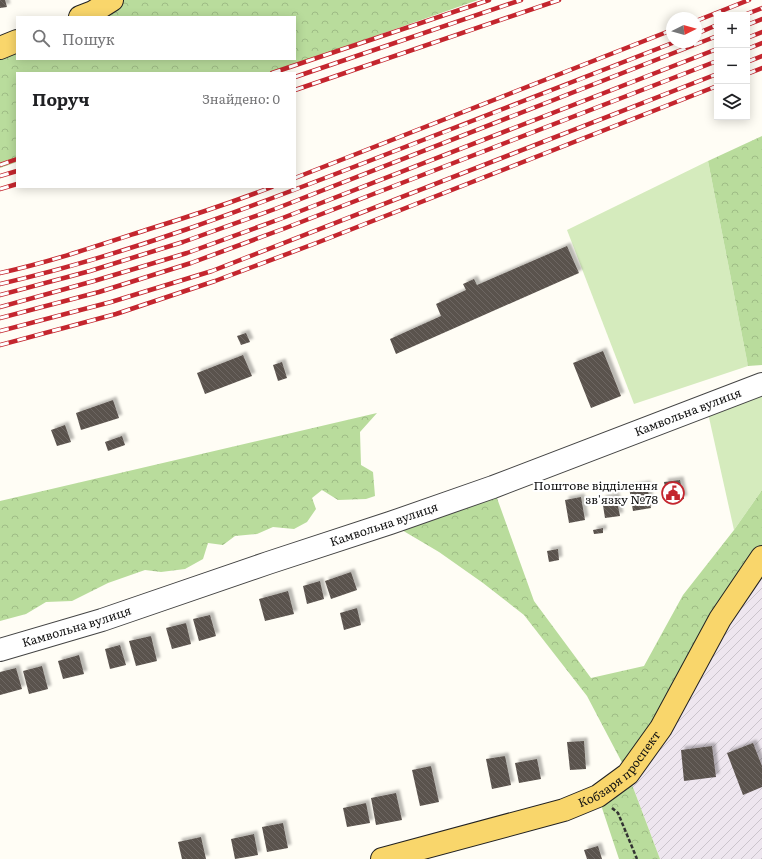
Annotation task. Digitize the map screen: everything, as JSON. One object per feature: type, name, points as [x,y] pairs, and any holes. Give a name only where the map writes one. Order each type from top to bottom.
[{"type":"main road","points":[[83,16],[93,12],[112,0]]},
{"type":"main road","points":[[0,48],[16,41]]},
{"type":"main road","name":"Кобзаря проспект","points":[[382,859],[564,810],[598,796],[628,774],[661,728],[720,619],[762,557]]},
{"type":"street","name":"Камвольна вулиця","points":[[0,650],[102,620],[397,521],[493,487],[762,384]]},
{"type":"path","points":[[598,796],[618,813],[637,859]]},
{"type":"shaded area","points":[[762,557],[762,859],[660,859],[628,774]]},
{"type":"green space","points":[[115,0],[478,0],[273,72],[16,72],[16,162],[0,168],[0,53],[16,46],[16,60],[296,60],[296,16],[91,16]]},
{"type":"green space","points":[[762,136],[762,365],[748,366],[708,161]]},
{"type":"green space","points":[[708,161],[748,366],[634,404],[567,230]]},
{"type":"green space","points":[[762,384],[762,490],[734,530],[706,404]]},
{"type":"green space","points":[[377,413],[360,432],[361,465],[373,472],[375,496],[366,499],[338,500],[322,490],[312,498],[316,509],[307,522],[294,529],[273,527],[257,534],[235,536],[223,545],[208,543],[203,559],[185,569],[161,572],[145,570],[108,583],[72,601],[46,602],[26,614],[0,621],[0,501]]},
{"type":"green space","points":[[493,487],[534,601],[591,678],[644,666],[683,595],[734,530],[762,490],[762,557],[628,774],[587,696],[524,615],[483,583],[439,552],[390,523]]},
{"type":"green space","points":[[628,774],[660,859],[619,859],[598,796]]},
{"type":"building","points":[[0,0],[5,0],[7,7],[0,8]]},
{"type":"building","points":[[567,246],[579,273],[396,354],[390,339],[441,316],[436,304],[466,290],[463,284],[474,279],[477,285]]},
{"type":"building","points":[[246,333],[250,342],[241,345],[237,336]]},
{"type":"building","points":[[603,351],[621,396],[591,408],[573,363]]},
{"type":"building","points":[[243,355],[252,376],[205,394],[197,373]]},
{"type":"building","points":[[282,362],[287,378],[278,381],[273,365]]},
{"type":"building","points":[[113,400],[119,418],[81,430],[76,413]]},
{"type":"building","points":[[65,425],[71,442],[57,446],[51,430]]},
{"type":"building","points":[[122,436],[125,445],[108,451],[105,442]]},
{"type":"building","points":[[680,480],[684,499],[668,502],[664,482]]},
{"type":"building","points":[[647,484],[651,508],[633,511],[629,487]]},
{"type":"building","points":[[616,496],[620,516],[605,518],[602,499]]},
{"type":"building","points":[[581,497],[585,520],[569,523],[565,500]]},
{"type":"building","points":[[603,528],[603,533],[594,534],[593,530]]},
{"type":"building","points":[[558,549],[559,560],[549,562],[547,551]]},
{"type":"building","points":[[351,572],[357,590],[331,599],[325,581]]},
{"type":"building","points":[[320,581],[324,599],[307,604],[303,586]]},
{"type":"building","points":[[288,591],[294,614],[265,621],[259,599]]},
{"type":"building","points":[[357,608],[361,625],[344,630],[340,613]]},
{"type":"building","points":[[210,615],[216,636],[199,641],[193,619]]},
{"type":"building","points":[[186,623],[191,644],[172,649],[166,628]]},
{"type":"building","points":[[151,636],[157,661],[136,666],[129,641]]},
{"type":"building","points":[[120,645],[126,665],[110,669],[105,649]]},
{"type":"building","points":[[79,655],[84,674],[63,679],[58,661]]},
{"type":"building","points":[[42,666],[48,689],[29,694],[23,671]]},
{"type":"building","points":[[16,668],[22,689],[0,695],[0,672]]},
{"type":"building","points":[[584,741],[586,769],[570,770],[567,742]]},
{"type":"building","points":[[753,743],[762,766],[762,787],[743,795],[727,753]]},
{"type":"building","points":[[712,746],[716,777],[684,781],[681,750]]},
{"type":"building","points":[[505,756],[511,785],[492,789],[486,759]]},
{"type":"building","points":[[537,759],[541,779],[519,783],[515,763]]},
{"type":"building","points":[[431,766],[439,802],[420,806],[412,770]]},
{"type":"building","points":[[396,793],[402,820],[376,825],[371,798]]},
{"type":"building","points":[[366,803],[370,823],[347,827],[343,808]]},
{"type":"building","points":[[283,823],[288,848],[267,852],[262,827]]},
{"type":"building","points":[[254,834],[258,855],[235,859],[231,839]]},
{"type":"building","points":[[201,837],[206,859],[182,859],[178,842]]},
{"type":"building","points":[[598,846],[602,859],[587,859],[584,850]]},
{"type":"railway","points":[[275,72],[489,0]]},
{"type":"railway","points":[[296,77],[521,0]]},
{"type":"railway","points":[[296,90],[559,0]]},
{"type":"railway","points":[[702,19],[749,0]]},
{"type":"railway","points":[[750,13],[762,8]]},
{"type":"railway","points":[[750,24],[762,19]]},
{"type":"railway","points":[[702,31],[714,26]]},
{"type":"railway","points":[[296,178],[666,32]]},
{"type":"railway","points":[[750,37],[762,32]]},
{"type":"railway","points":[[0,295],[90,271],[183,242],[275,209],[714,37]]},
{"type":"railway","points":[[750,48],[762,43]]},
{"type":"railway","points":[[0,284],[141,245],[233,213],[446,132],[666,46]]},
{"type":"railway","points":[[0,307],[187,253],[280,219],[714,50]]},
{"type":"railway","points":[[750,61],[762,56]]},
{"type":"railway","points":[[0,318],[99,292],[191,263],[283,229],[714,62]]},
{"type":"railway","points":[[750,73],[762,68]]},
{"type":"railway","points":[[0,331],[111,302],[212,271],[714,75]]},
{"type":"railway","points":[[0,345],[116,314],[215,281],[319,242],[714,87]]},
{"type":"railway","points":[[0,165],[16,159]]},
{"type":"railway","points":[[0,176],[16,171]]},
{"type":"railway","points":[[0,189],[16,184]]},
{"type":"railway","points":[[0,273],[91,248],[209,210],[269,188]]},
{"type":"place","name":"Поштове відділення зв'язку №78","points":[[673,493]]}]
